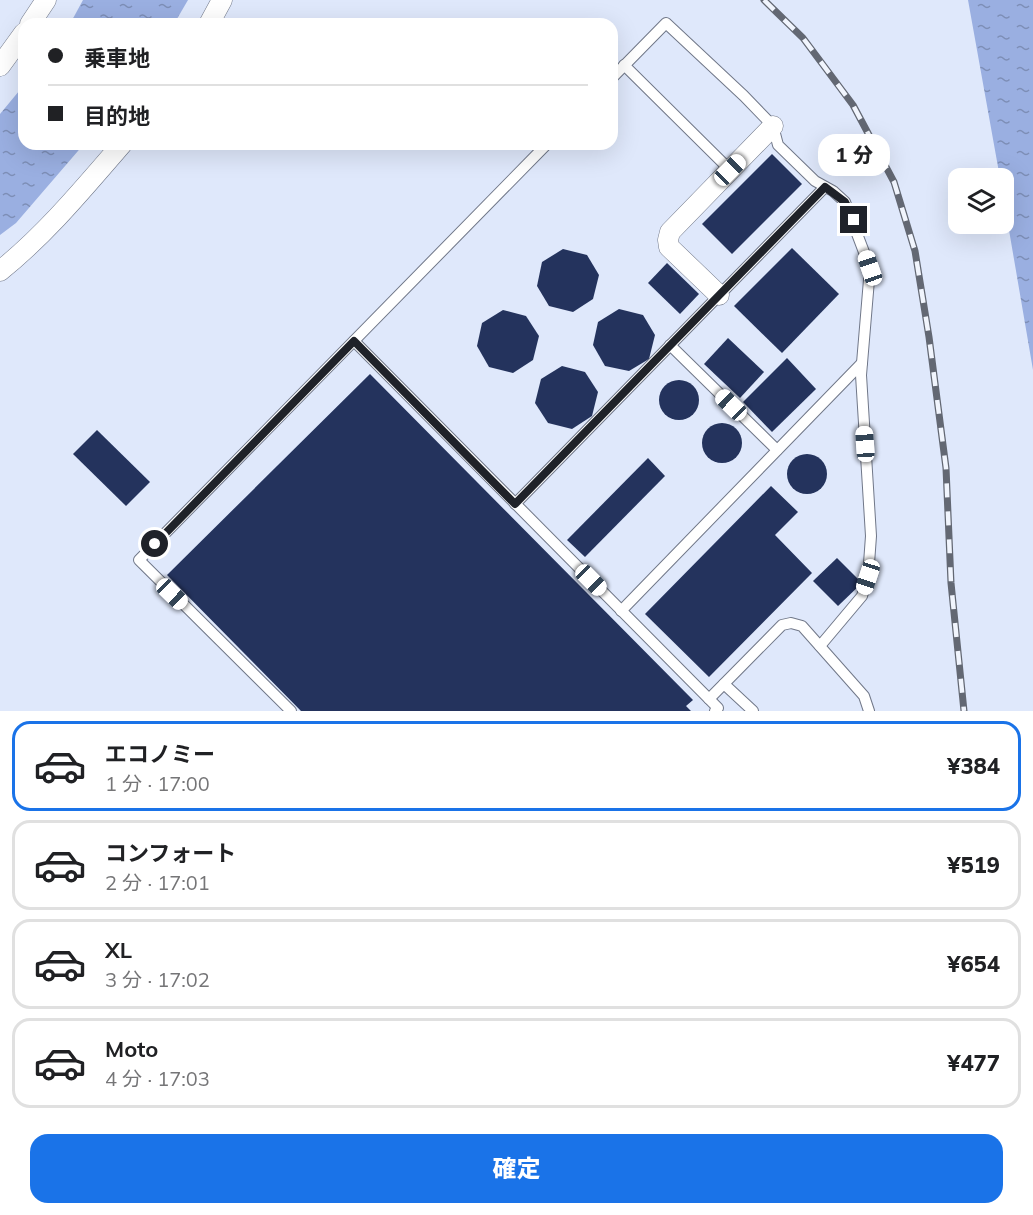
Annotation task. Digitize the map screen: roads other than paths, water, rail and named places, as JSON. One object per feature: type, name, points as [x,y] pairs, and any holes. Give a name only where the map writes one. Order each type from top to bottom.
[{"type":"street","points":[[34,18],[46,0]]},
{"type":"street","points":[[212,18],[222,0]]},
{"type":"street","points":[[0,66],[18,41]]},
{"type":"street","points":[[719,295],[669,246],[670,232],[773,126]]},
{"type":"street","points":[[0,271],[32,244],[63,213],[117,150]]},
{"type":"lane","points":[[618,72],[666,23],[773,126],[778,145],[814,181],[845,202],[870,268],[861,375],[871,536],[868,577],[862,596],[820,646]]},
{"type":"lane","points":[[624,65],[730,170]]},
{"type":"lane","points":[[291,711],[139,561],[541,150]]},
{"type":"lane","points":[[515,504],[825,187]]},
{"type":"lane","points":[[354,341],[718,708],[715,711]]},
{"type":"lane","points":[[670,345],[777,450]]},
{"type":"lane","points":[[621,611],[862,363]]},
{"type":"lane","points":[[709,699],[782,625],[791,623],[802,626],[820,646],[864,696],[869,711]]},
{"type":"lane","points":[[724,684],[753,711]]},
{"type":"water","points":[[83,0],[188,0],[178,18],[73,18]]},
{"type":"water","points":[[968,0],[1033,0],[1033,370],[1010,234],[1014,234],[1014,168],[998,168]]},
{"type":"water","points":[[18,92],[18,150],[79,150],[16,223],[0,235],[0,114]]},
{"type":"railway","points":[[764,0],[803,38],[853,105],[894,182],[915,251],[946,468],[951,583],[964,711]]}]
